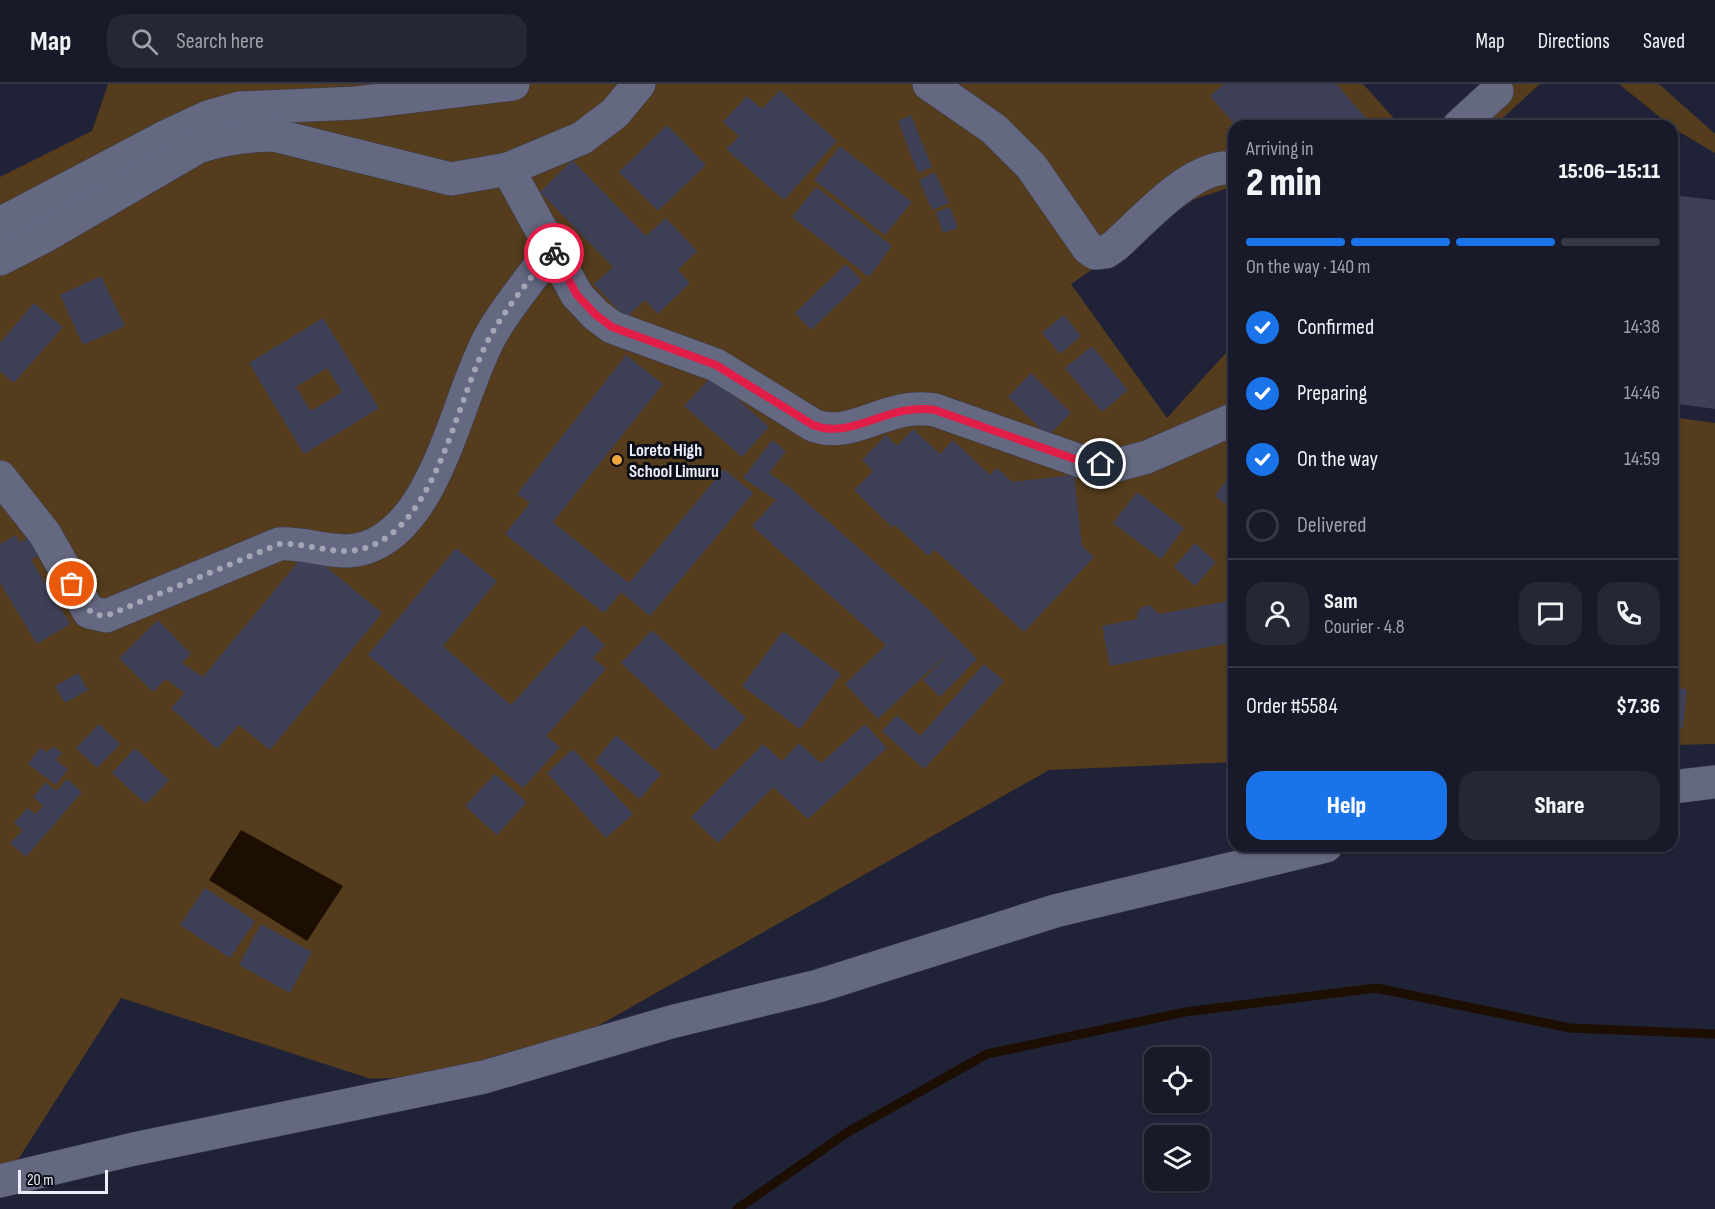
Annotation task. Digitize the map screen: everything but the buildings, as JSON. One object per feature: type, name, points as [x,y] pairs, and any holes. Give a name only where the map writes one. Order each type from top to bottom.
[{"type":"street","points":[[0,224],[165,137],[208,117],[240,108],[356,103],[513,84]]},
{"type":"street","points":[[0,259],[45,236],[198,147],[222,139],[248,135],[274,135],[452,179],[508,169],[582,138],[615,113],[639,84]]},
{"type":"street","points":[[929,84],[994,129],[1031,166],[1088,248],[1095,253],[1106,252],[1116,245],[1190,179],[1228,167]]},
{"type":"street","points":[[1466,120],[1497,92]]},
{"type":"street","points":[[508,169],[577,295],[596,315],[612,327],[716,365],[813,425],[825,430],[839,430],[899,410],[922,408],[935,410],[1086,463],[1117,465],[1147,457],[1228,422]]},
{"type":"street","points":[[0,477],[45,534],[81,601],[89,612],[98,616],[106,616],[279,544],[295,543],[342,551],[364,549],[391,536],[414,509],[435,472],[491,336],[552,249]]},
{"type":"street","points":[[1678,786],[1715,782]]},
{"type":"street","points":[[0,1181],[134,1149],[484,1077],[671,1022],[818,986],[1054,911],[1301,852]]},
{"type":"shaded area","name":"Loreto High School Limuru","points":[[108,84],[1363,84],[1396,120],[1228,120],[1228,188],[1195,199],[1071,284],[1167,418],[1228,351],[1228,762],[1049,770],[582,1035],[446,1075],[371,1079],[121,998],[14,1166],[0,1170],[0,177],[92,131]]},
{"type":"shaded area","points":[[1502,84],[1540,84],[1501,120],[1456,120]]},
{"type":"shaded area","points":[[1619,84],[1659,84],[1715,134],[1715,153],[1678,131],[1678,120],[1664,120]]},
{"type":"shaded area","points":[[1678,418],[1715,423],[1715,744],[1678,745]]},
{"type":"shaded area","points":[[241,830],[343,886],[307,941],[209,880]]},
{"type":"waterway","points":[[737,1209],[848,1132],[987,1054],[1185,1012],[1376,988],[1570,1028],[1715,1034]]},
{"type":"way so far","points":[[72,584],[89,612],[98,616],[106,616],[279,544],[295,543],[342,551],[364,549],[391,536],[414,509],[435,472],[491,336],[552,249],[554,253]]},
{"type":"place","name":"Loreto High School Limuru","points":[[617,460]]},
{"type":"route","points":[[554,253],[577,295],[596,315],[612,327],[716,365],[813,425],[825,430],[839,430],[899,410],[922,408],[935,410],[1086,463],[1101,464]]}]
